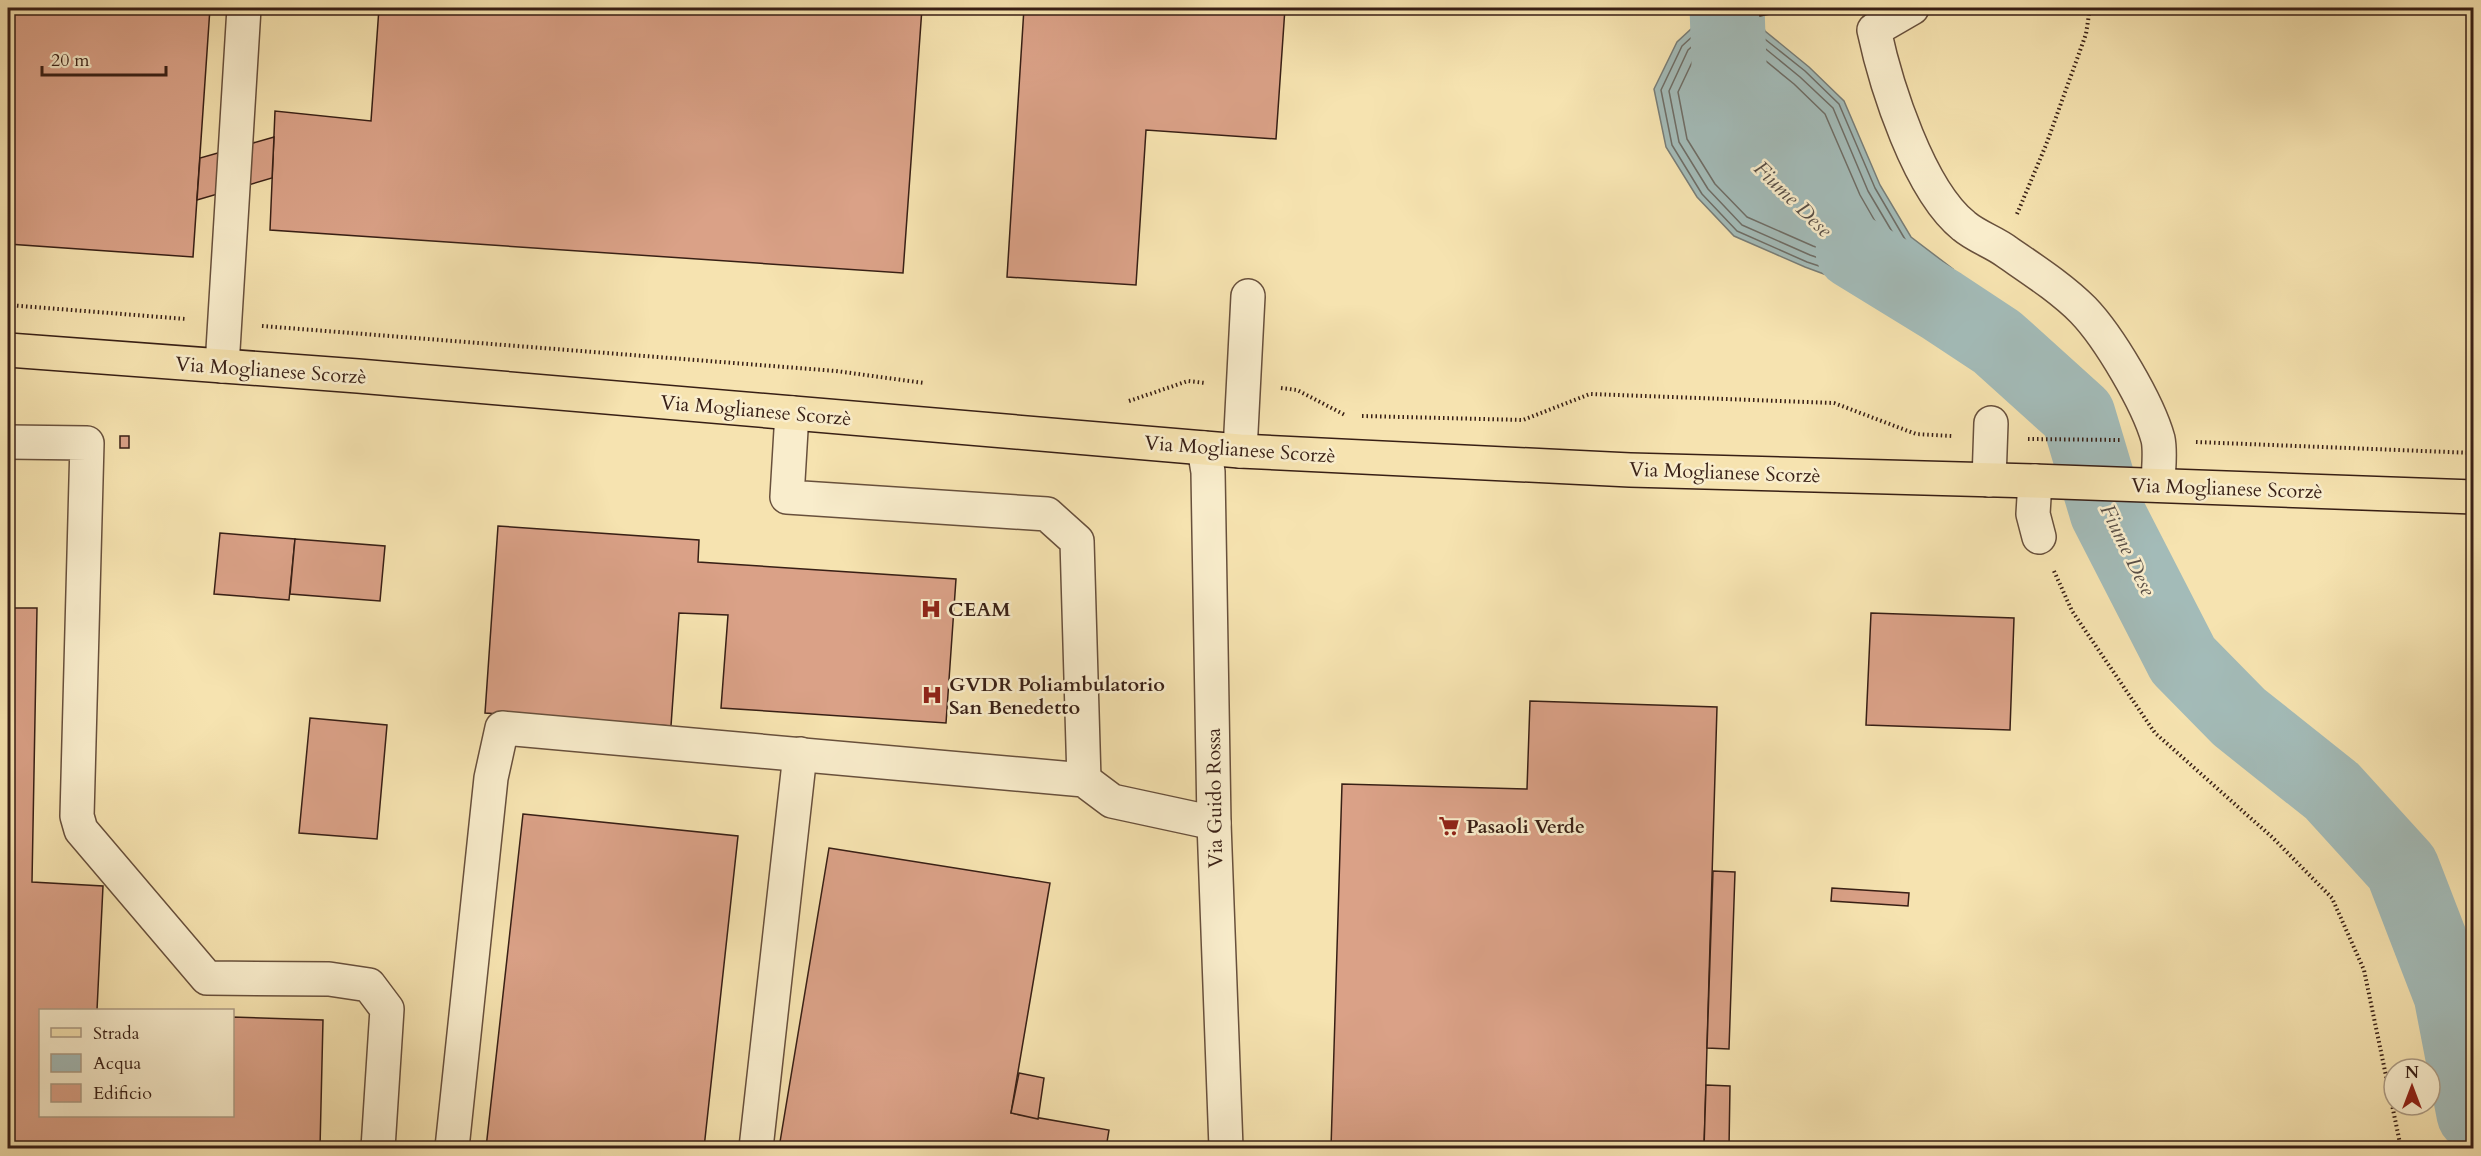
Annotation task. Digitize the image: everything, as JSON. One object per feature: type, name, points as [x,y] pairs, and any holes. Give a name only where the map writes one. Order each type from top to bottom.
[{"type":"main road","name":"Via Moglianese Scorzè","points":[[8,350],[1240,451],[1630,470],[2142,484],[2474,497]]},
{"type":"street","points":[[222,366],[244,8]]},
{"type":"street","points":[[1912,8],[1874,30],[1884,74],[1926,177],[1943,203],[1964,226],[2001,247],[2083,311],[2111,348],[2139,394],[2145,441],[2142,484]]},
{"type":"street","points":[[1240,451],[1248,296]]},
{"type":"street","points":[[792,413],[787,497],[1047,514],[1077,541],[1084,780]]},
{"type":"street","points":[[1989,480],[1990,430]]},
{"type":"street","points":[[8,442],[87,443],[77,805],[81,830],[207,978],[329,980],[369,985],[387,1009],[378,1149]]},
{"type":"street","name":"Via Guido Rossa","points":[[1204,448],[1208,472],[1214,823],[1226,1149]]},
{"type":"street","points":[[2035,481],[2033,514],[2039,537]]},
{"type":"street","points":[[452,1149],[491,778],[502,728],[1084,780],[1112,801],[1214,823]]},
{"type":"street","points":[[756,1149],[800,754]]},
{"type":"path","points":[[2001,247],[2046,145],[2086,34],[2090,8]]},
{"type":"path","points":[[8,305],[836,371],[928,383]]},
{"type":"path","points":[[1128,401],[1188,381],[1297,390],[1341,415],[1523,420],[1590,394],[1834,403],[1916,434],[1990,430],[2023,439],[2474,453]]},
{"type":"path","points":[[2039,537],[2072,611],[2155,733],[2273,838],[2332,898],[2364,970],[2401,1149]]},
{"type":"water","points":[[1756,9],[1765,31],[1809,67],[1844,101],[1880,185],[1911,237],[1953,269],[1933,325],[1840,280],[1734,236],[1697,197],[1666,147],[1654,89],[1677,42],[1704,17]]},
{"type":"building","points":[[8,8],[210,8],[193,257],[8,244]]},
{"type":"building","points":[[379,8],[922,8],[903,273],[270,230],[275,111],[371,121]]},
{"type":"building","points":[[1024,8],[1285,8],[1276,139],[1146,130],[1136,285],[1007,277]]},
{"type":"building","points":[[1758,8],[1803,8],[1760,16]]},
{"type":"building","points":[[274,137],[272,178],[197,200],[200,158]]},
{"type":"building","points":[[120,436],[129,436],[129,448],[120,448]]},
{"type":"building","points":[[498,526],[699,540],[698,562],[956,579],[946,723],[721,708],[728,615],[679,613],[671,726],[485,713]]},
{"type":"building","points":[[220,533],[295,539],[289,600],[214,594]]},
{"type":"building","points":[[295,539],[385,546],[380,601],[290,594]]},
{"type":"building","points":[[8,608],[37,608],[32,882],[103,886],[97,1009],[39,1009],[39,1117],[234,1117],[234,1017],[323,1020],[320,1148],[8,1148]]},
{"type":"building","points":[[1871,613],[2014,618],[2010,730],[1866,725]]},
{"type":"building","points":[[1530,701],[1717,707],[1704,1148],[1331,1148],[1342,784],[1527,789]]},
{"type":"building","points":[[310,718],[387,725],[377,839],[299,833]]},
{"type":"building","points":[[523,814],[738,836],[704,1148],[486,1148]]},
{"type":"building","points":[[829,848],[1050,883],[1011,1113],[1109,1130],[1106,1148],[779,1148]]},
{"type":"building","points":[[1713,871],[1735,872],[1729,1049],[1707,1048]]},
{"type":"building","points":[[1832,888],[1909,893],[1908,906],[1831,901]]},
{"type":"building","points":[[1019,1073],[1044,1078],[1038,1119],[1011,1113]]},
{"type":"building","points":[[1706,1085],[1730,1086],[1729,1148],[1704,1148]]},
{"type":"waterway","name":"Fiume Dese","points":[[1727,8],[1731,119]]},
{"type":"waterway","name":"Fiume Dese","points":[[1853,251],[1997,342],[2078,415],[2107,512],[2183,660],[2239,717],[2332,791],[2402,868],[2451,995],[2474,1114]]},
{"type":"place","name":"CEAM","points":[[931,609]]},
{"type":"place","name":"GVDR Poliambulatorio San Benedetto","points":[[932,695]]},
{"type":"place","name":"Pasaoli Verde","points":[[1449,826]]}]
